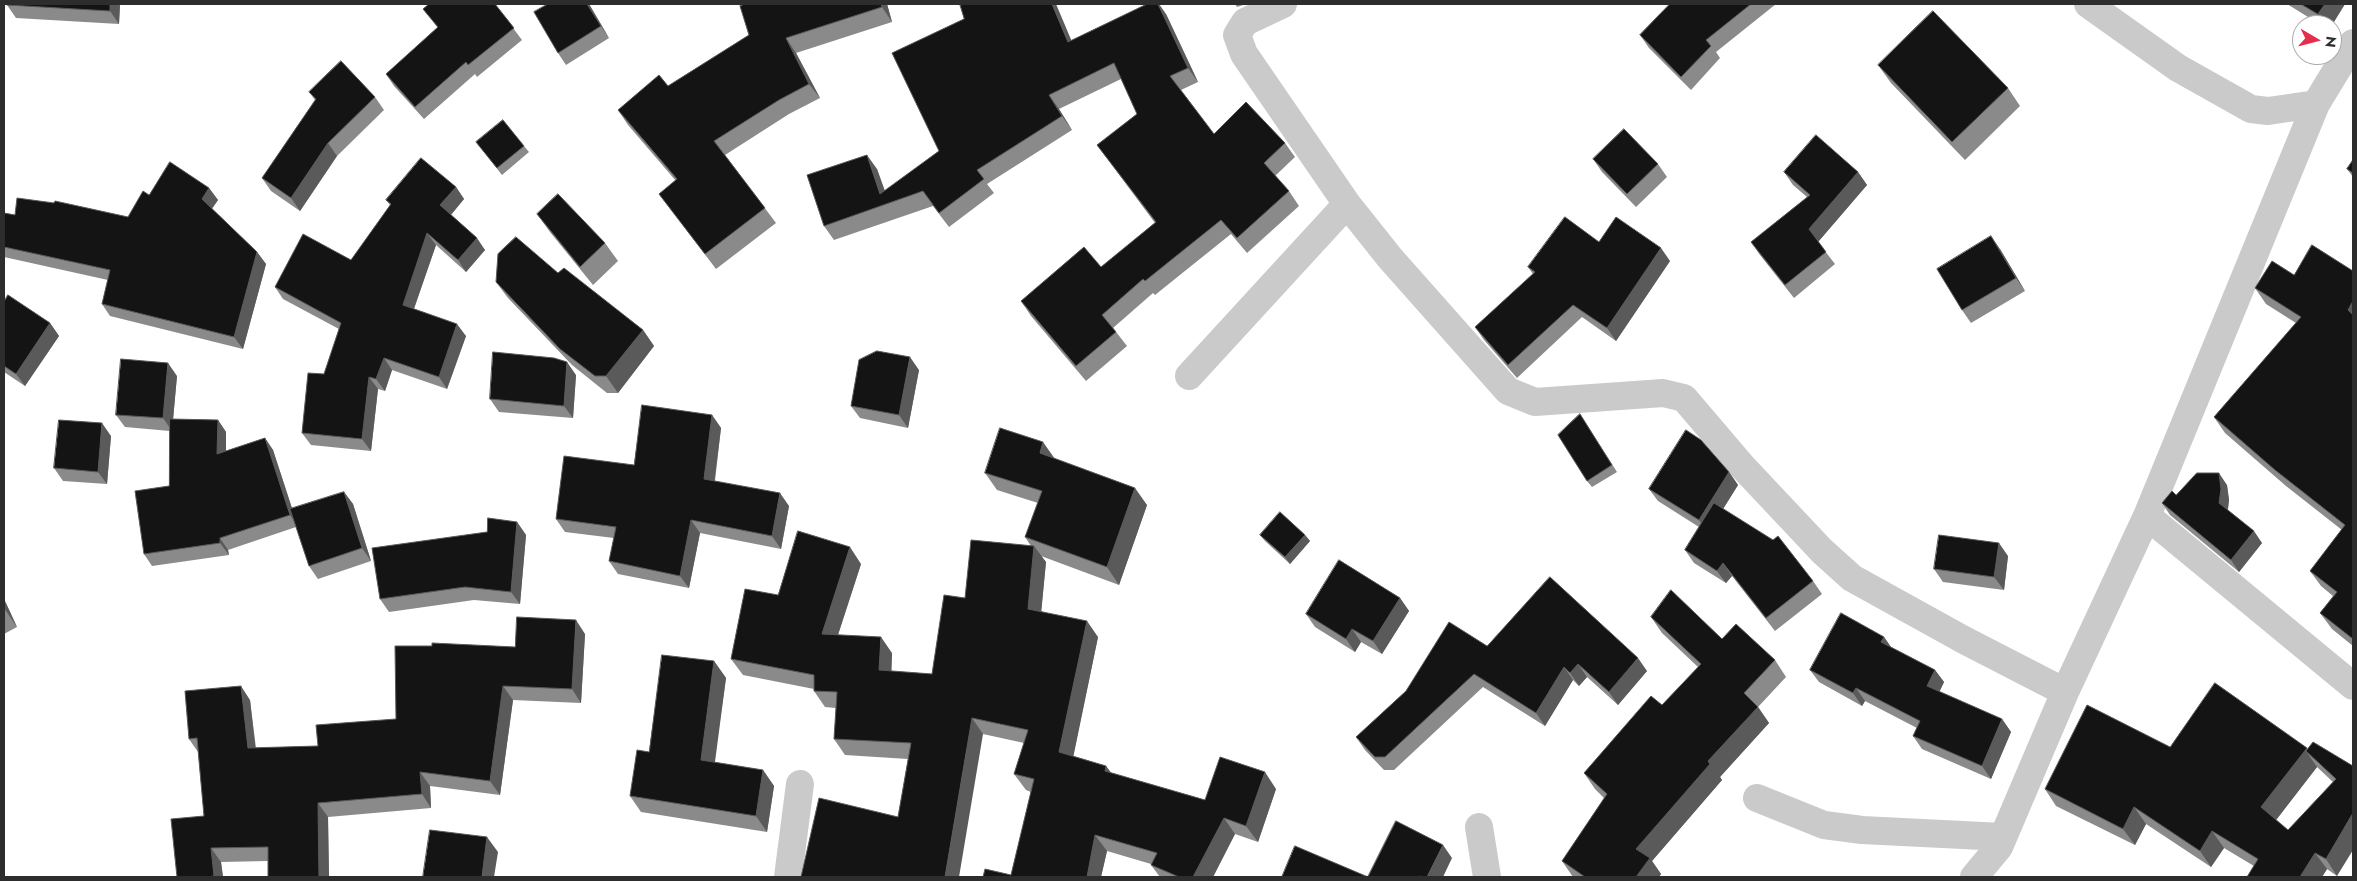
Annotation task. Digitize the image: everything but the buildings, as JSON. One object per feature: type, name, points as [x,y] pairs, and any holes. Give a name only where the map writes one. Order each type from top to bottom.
[{"type":"street","points":[[1283,4],[1245,22],[1237,36],[1244,54],[1348,204],[1390,258],[1508,391],[1535,402],[1663,393],[1684,398],[1742,466],[1822,551],[1852,578],[1964,640],[2065,692]]},
{"type":"street","points":[[2088,4],[2178,68],[2251,109],[2268,112],[2316,104]]},
{"type":"street","points":[[1974,877],[1999,847],[2065,692],[2147,516],[2316,104],[2353,44]]},
{"type":"street","points":[[1189,376],[1348,204]]},
{"type":"street","points":[[2147,516],[2353,686]]},
{"type":"street","points":[[788,877],[800,784]]},
{"type":"street","points":[[1757,798],[1824,825],[1862,830],[2003,838]]},
{"type":"street","points":[[1479,827],[1487,877]]}]
